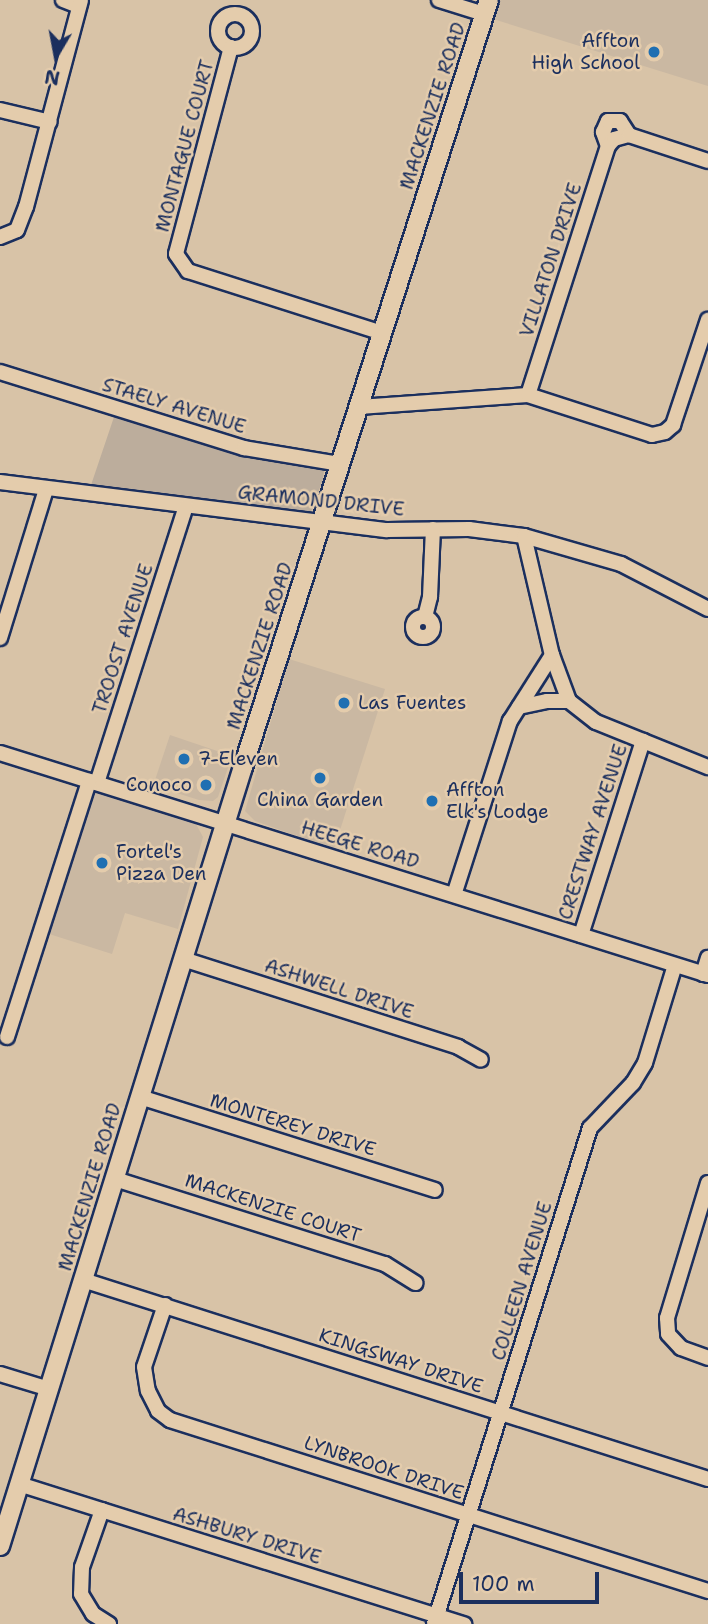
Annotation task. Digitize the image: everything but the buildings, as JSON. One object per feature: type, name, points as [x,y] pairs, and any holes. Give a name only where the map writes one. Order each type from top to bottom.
[{"type":"main road","name":"MACKENZIE ROAD","points":[[0,1546],[225,824],[487,7]]},
{"type":"street","points":[[0,237],[18,230],[50,122],[80,3],[63,0]]},
{"type":"street","points":[[439,0],[487,7]]},
{"type":"street","name":"MONTAGUE COURT","points":[[231,47],[176,254],[188,271],[382,333]]},
{"type":"street","points":[[0,110],[50,122]]},
{"type":"street","name":"VILLATON DRIVE","points":[[528,395],[611,143],[603,132],[608,121],[620,121],[629,135],[708,161]]},
{"type":"street","points":[[359,407],[528,395],[652,435],[665,432],[673,425],[708,320]]},
{"type":"street","name":"STAELY AVENUE","points":[[0,372],[244,448],[341,464]]},
{"type":"street","name":"GRAMOND DRIVE","points":[[0,482],[387,530],[469,529],[524,536],[621,564],[708,610]]},
{"type":"street","points":[[0,638],[46,489]]},
{"type":"street","name":"TROOST AVENUE","points":[[7,1037],[186,506]]},
{"type":"street","points":[[425,617],[430,597],[433,528]]},
{"type":"street","points":[[524,536],[552,655],[569,701],[596,722],[708,767]]},
{"type":"street","points":[[454,894],[510,721],[552,655]]},
{"type":"street","points":[[519,707],[547,701],[569,701]]},
{"type":"street","name":"CRESTWAY AVENUE","points":[[581,935],[643,741]]},
{"type":"street","name":"HEEGE ROAD","points":[[0,753],[705,975]]},
{"type":"street","points":[[705,975],[708,958]]},
{"type":"street","name":"ASHWELL DRIVE","points":[[183,959],[458,1047],[481,1060]]},
{"type":"street","name":"COLLEEN AVENUE","points":[[436,1620],[590,1128],[633,1083],[645,1063],[675,965]]},
{"type":"street","name":"MONTEREY DRIVE","points":[[140,1097],[435,1189]]},
{"type":"street","name":"MACKENZIE COURT","points":[[115,1179],[385,1264],[416,1283]]},
{"type":"street","points":[[708,1183],[667,1318],[668,1334],[681,1348],[708,1358]]},
{"type":"street","name":"KINGSWAY DRIVE","points":[[83,1280],[708,1479]]},
{"type":"street","name":"LYNBROOK DRIVE","points":[[165,1305],[144,1367],[148,1391],[158,1411],[170,1420],[708,1591]]},
{"type":"street","points":[[0,1374],[49,1389]]},
{"type":"street","name":"ASHBURY DRIVE","points":[[19,1484],[436,1620],[464,1624]]},
{"type":"street","points":[[102,1510],[82,1567],[81,1594],[93,1614],[110,1624]]},
{"type":"shaded area","name":"Affton High School","points":[[499,0],[708,0],[708,86],[493,19]]},
{"type":"shaded area","points":[[115,414],[229,451],[319,467],[324,471],[323,479],[312,510],[307,513],[90,488]]},
{"type":"shaded area","points":[[289,659],[385,689],[334,849],[255,821],[245,811]]},
{"type":"shaded area","points":[[170,735],[232,756],[218,797],[213,801],[199,800],[161,788],[152,789]]},
{"type":"shaded area","points":[[99,790],[196,824],[203,837],[178,929],[125,913],[112,954],[46,933],[90,794]]},
{"type":"place","name":"Affton High School","points":[[654,52]]},
{"type":"place","name":"Las Fuentes","points":[[344,703]]},
{"type":"place","name":"7-Eleven","points":[[184,759]]},
{"type":"place","name":"China Garden","points":[[320,778]]},
{"type":"place","name":"Conoco","points":[[206,785]]},
{"type":"place","name":"Affton Elk's Lodge","points":[[432,801]]},
{"type":"place","name":"Fortel's Pizza Den","points":[[102,863]]}]
